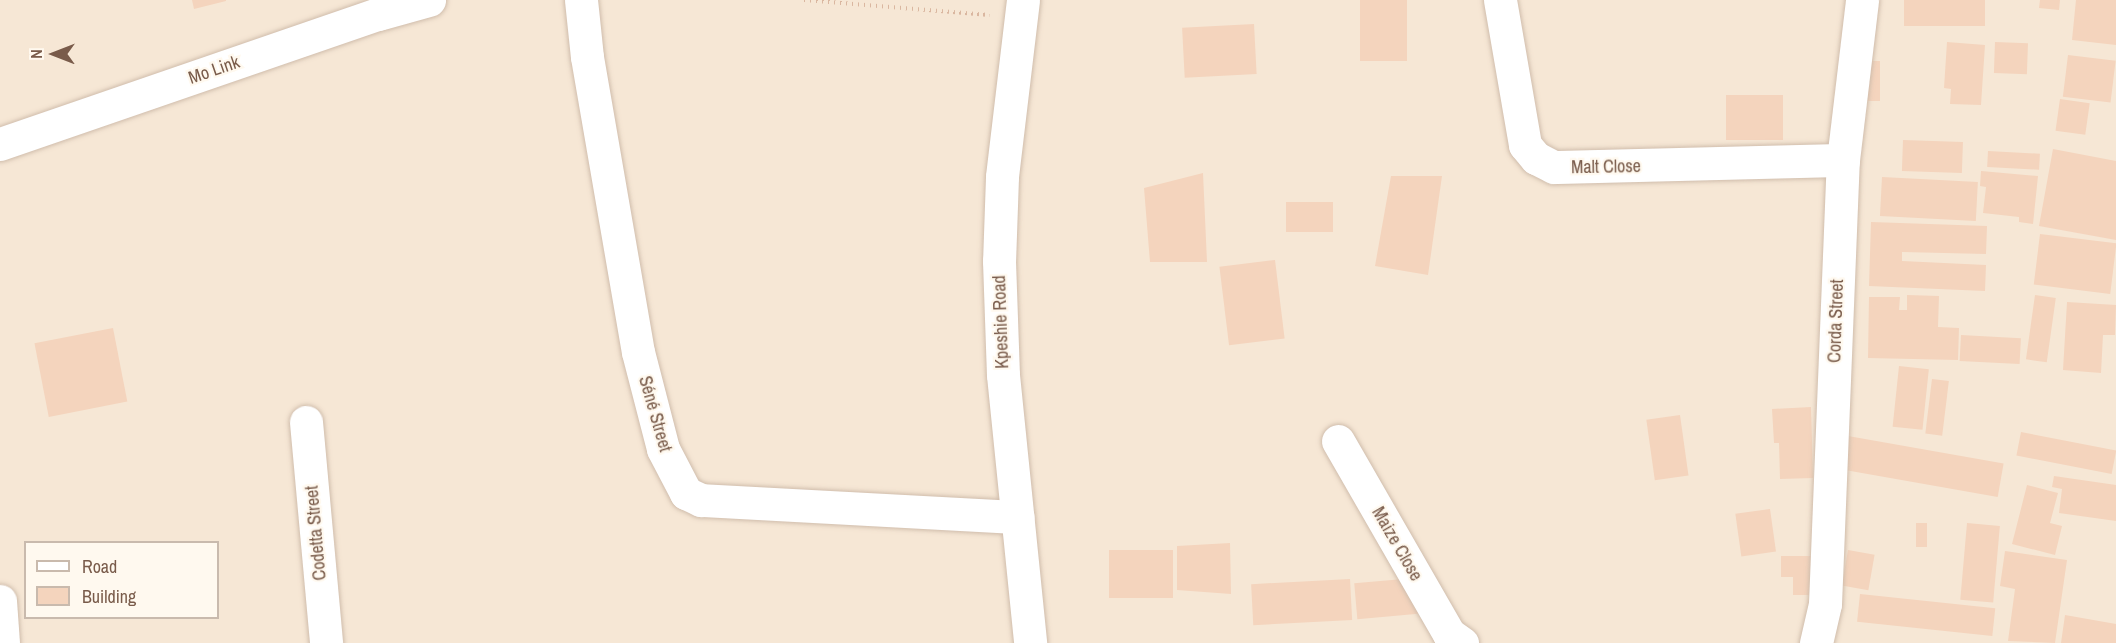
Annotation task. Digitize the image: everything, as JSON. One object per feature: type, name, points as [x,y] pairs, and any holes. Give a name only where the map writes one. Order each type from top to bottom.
[{"type":"street","name":"Mo Link","points":[[0,144],[378,14],[429,0]]},
{"type":"street","name":"Séné Street","points":[[581,0],[587,57],[638,352],[663,449],[686,493],[701,500],[1018,516]]},
{"type":"street","name":"Malt Close","points":[[1500,0],[1525,145],[1536,158],[1554,167],[1843,160]]},
{"type":"street","name":"Corda Street","points":[[1816,643],[1825,604],[1843,160],[1862,0]]},
{"type":"street","name":"Kpeshie Road","points":[[1021,9],[1002,177],[999,261],[1003,375],[1030,643]]},
{"type":"street","name":"Codetta Street","points":[[306,422],[326,643]]},
{"type":"street","name":"Maize Close","points":[[1338,441],[1449,633],[1462,643]]},
{"type":"street","points":[[0,601],[3,643]]},
{"type":"path","points":[[804,0],[1021,9]]},
{"type":"shaded area","points":[[0,0],[2116,0],[2116,643],[0,643]]},
{"type":"building","points":[[192,0],[226,0],[226,1],[194,9]]},
{"type":"building","points":[[1360,0],[1407,0],[1407,61],[1360,61]]},
{"type":"building","points":[[1904,0],[1985,0],[1985,26],[1904,26]]},
{"type":"building","points":[[2040,0],[2060,0],[2059,10],[2039,8]]},
{"type":"building","points":[[2076,0],[2116,0],[2116,45],[2072,40]]},
{"type":"building","points":[[1254,24],[1257,74],[1185,78],[1182,28]]},
{"type":"building","points":[[1947,42],[1985,45],[1981,105],[1950,104],[1951,89],[1944,88]]},
{"type":"building","points":[[1995,42],[2028,43],[2027,74],[1994,73]]},
{"type":"building","points":[[2068,55],[2116,61],[2111,103],[2063,97]]},
{"type":"building","points":[[1864,61],[1880,61],[1880,101],[1864,101]]},
{"type":"building","points":[[1726,95],[1783,95],[1783,140],[1726,140]]},
{"type":"building","points":[[2060,99],[2090,103],[2085,135],[2056,131]]},
{"type":"building","points":[[1903,140],[1963,142],[1962,173],[1902,171]]},
{"type":"building","points":[[2053,149],[2116,161],[2116,240],[2039,226]]},
{"type":"building","points":[[1988,151],[2040,154],[2039,170],[1987,167]]},
{"type":"building","points":[[1981,171],[2038,176],[2033,224],[2019,222],[2019,217],[1983,213],[1986,187],[1980,186]]},
{"type":"building","points":[[1203,173],[1207,262],[1150,262],[1144,188]]},
{"type":"building","points":[[1391,176],[1442,176],[1428,275],[1375,266]]},
{"type":"building","points":[[1882,177],[1978,182],[1976,221],[1880,216]]},
{"type":"building","points":[[1286,202],[1333,202],[1333,232],[1286,232]]},
{"type":"building","points":[[1871,222],[1987,226],[1986,254],[1902,252],[1902,261],[1986,265],[1985,291],[1869,286]]},
{"type":"building","points":[[2040,234],[2116,243],[2110,294],[2034,285]]},
{"type":"building","points":[[1275,260],[1285,338],[1229,345],[1219,267]]},
{"type":"building","points":[[1907,295],[1939,296],[1938,327],[1959,328],[1958,360],[1868,358],[1869,297],[1900,297],[1899,310],[1907,310]]},
{"type":"building","points":[[2035,295],[2056,298],[2047,362],[2026,359]]},
{"type":"building","points":[[2067,302],[2116,305],[2115,335],[2103,335],[2101,373],[2063,370]]},
{"type":"building","points":[[113,328],[127,402],[49,417],[34,343]]},
{"type":"building","points":[[1961,335],[2021,338],[2020,364],[1960,361]]},
{"type":"building","points":[[1899,366],[1929,369],[1922,430],[1893,427]]},
{"type":"building","points":[[1932,379],[1949,381],[1942,436],[1925,434]]},
{"type":"building","points":[[1811,407],[1813,478],[1780,479],[1779,443],[1774,443],[1772,409]]},
{"type":"building","points":[[1680,415],[1688,475],[1655,480],[1646,420]]},
{"type":"building","points":[[2021,432],[2116,450],[2112,474],[2016,456]]},
{"type":"building","points":[[1848,436],[2004,463],[1998,497],[1842,469]]},
{"type":"building","points":[[2054,476],[2116,485],[2116,521],[2059,513],[2062,489],[2052,487]]},
{"type":"building","points":[[2027,485],[2058,493],[2050,523],[2062,526],[2055,555],[2012,544]]},
{"type":"building","points":[[1770,509],[1776,552],[1741,556],[1735,514]]},
{"type":"building","points":[[1916,523],[1927,523],[1927,547],[1916,547]]},
{"type":"building","points":[[1967,523],[2000,526],[1993,603],[1960,600]]},
{"type":"building","points":[[1230,543],[1231,594],[1177,590],[1177,546]]},
{"type":"building","points":[[1109,550],[1173,550],[1173,598],[1109,598]]},
{"type":"building","points":[[1848,550],[1875,555],[1868,590],[1842,585]]},
{"type":"building","points":[[2005,551],[2067,560],[2055,643],[2008,641],[2015,589],[2000,586]]},
{"type":"building","points":[[1781,556],[1814,556],[1814,595],[1793,595],[1793,577],[1781,577]]},
{"type":"building","points":[[1415,578],[1418,614],[1357,619],[1354,583]]},
{"type":"building","points":[[1350,579],[1352,620],[1253,625],[1251,584]]},
{"type":"building","points":[[1860,594],[1995,608],[1992,636],[1857,622]]},
{"type":"building","points":[[2065,615],[2116,624],[2116,643],[2061,643]]}]
